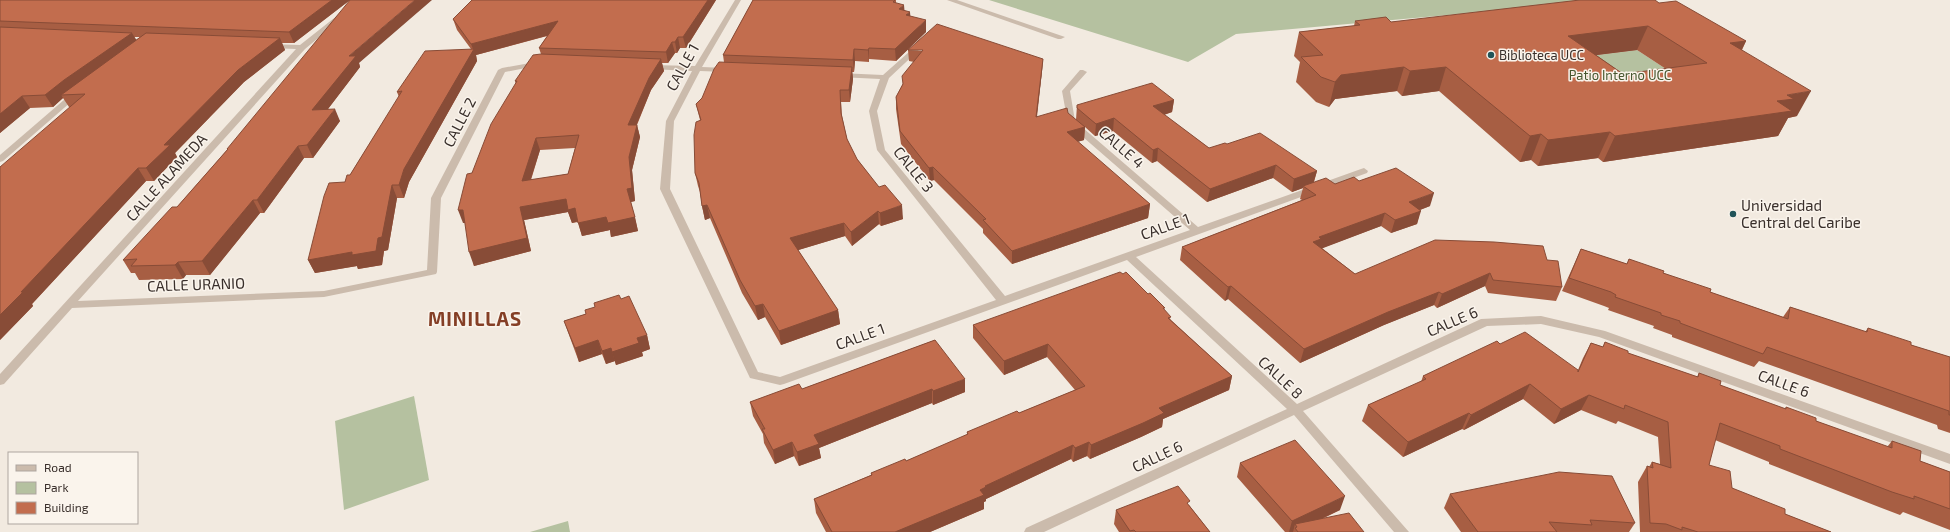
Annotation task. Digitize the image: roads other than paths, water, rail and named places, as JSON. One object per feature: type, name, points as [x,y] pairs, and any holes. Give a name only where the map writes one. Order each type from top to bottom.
[{"type":"street","name":"CALLE ALAMEDA","points":[[0,381],[302,47],[360,0]]},
{"type":"street","name":"CALLE 1","points":[[738,0],[697,69],[670,121],[665,190],[754,375],[780,380],[1364,171]]},
{"type":"street","points":[[950,0],[1061,36]]},
{"type":"street","name":"CALLE 3","points":[[924,40],[885,77],[873,111],[881,150],[1002,300]]},
{"type":"street","points":[[264,45],[302,47]]},
{"type":"street","name":"CALLE 2","points":[[324,294],[432,272],[436,198],[502,70],[544,62]]},
{"type":"street","points":[[643,67],[736,71]]},
{"type":"street","name":"CALLE 4","points":[[1083,72],[1066,91],[1071,122],[1197,231]]},
{"type":"street","points":[[830,75],[885,77]]},
{"type":"street","points":[[0,159],[81,91]]},
{"type":"street","name":"CALLE 8","points":[[1128,255],[1295,409],[1402,532]]},
{"type":"street","name":"CALLE URANIO","points":[[69,305],[324,294]]},
{"type":"street","name":"CALLE 6","points":[[1032,532],[1054,528],[1295,409],[1485,322],[1541,320],[1601,334],[1950,459]]},
{"type":"place","name":"Biblioteca UCC","points":[[1491,55]]},
{"type":"place","name":"Universidad Central del Caribe","points":[[1733,214]]},
{"type":"district","name":"MINILLAS","points":[[475,318]]},
{"type":"park label","name":"Patio Interno UCC","points":[[1620,75]]}]
